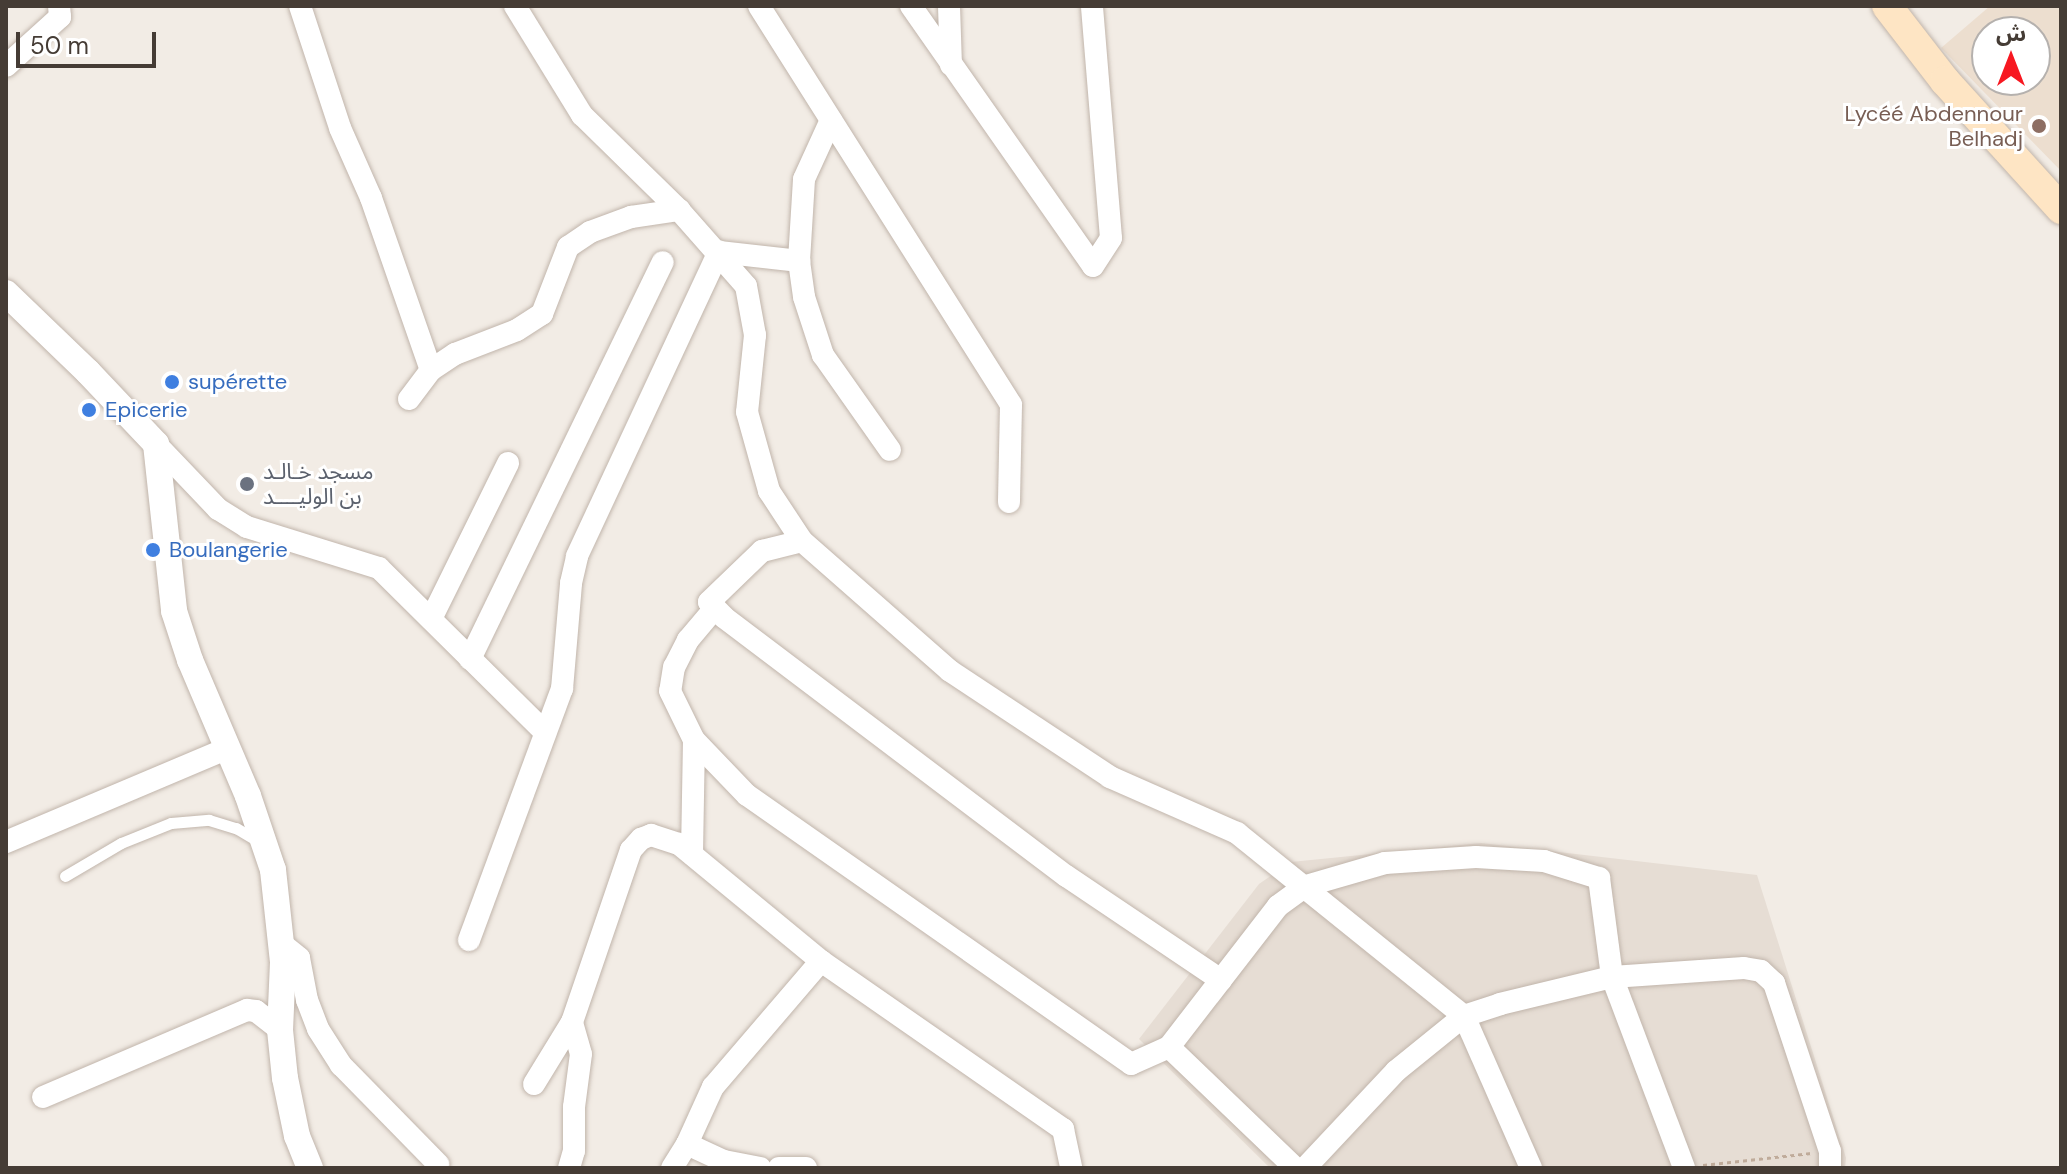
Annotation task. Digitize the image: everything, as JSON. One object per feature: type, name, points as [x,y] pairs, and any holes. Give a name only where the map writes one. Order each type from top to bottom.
[{"type":"main road","points":[[1887,6],[1945,81],[2061,209]]},
{"type":"street","points":[[300,6],[340,128],[371,198],[431,370]]},
{"type":"street","points":[[515,6],[582,115],[679,210],[746,286],[755,335],[747,412],[769,491],[802,541],[950,671],[1110,777],[1237,833],[1464,1016],[1531,1168]]},
{"type":"street","points":[[759,6],[1011,405],[1009,502]]},
{"type":"street","points":[[911,6],[1093,266],[1111,238],[1092,6]]},
{"type":"street","points":[[949,6],[952,68]]},
{"type":"street","points":[[6,66],[62,10]]},
{"type":"street","points":[[831,120],[804,179],[799,261],[804,297],[823,355],[890,450]]},
{"type":"street","points":[[409,399],[431,370],[455,354],[517,330],[542,314],[568,247],[590,232],[631,217],[679,210]]},
{"type":"street","points":[[719,252],[799,261]]},
{"type":"street","points":[[469,940],[562,689],[571,583],[577,556],[719,252]]},
{"type":"street","points":[[470,659],[663,262]]},
{"type":"street","points":[[6,293],[88,372],[218,509],[247,527],[379,568],[545,732]]},
{"type":"street","points":[[156,444],[174,611],[273,870],[282,944],[280,1030],[297,1136],[310,1168]]},
{"type":"street","points":[[431,619],[508,463]]},
{"type":"street","points":[[802,541],[762,551],[709,602],[1066,876],[1221,980]]},
{"type":"street","points":[[715,608],[682,649],[670,691],[694,740],[747,795],[1131,1064],[1169,1047],[1278,906],[1306,886],[1385,863],[1476,857],[1544,861],[1577,868],[1599,878],[1612,977],[1682,1168]]},
{"type":"street","points":[[692,854],[694,740]]},
{"type":"street","points":[[6,842],[228,748]]},
{"type":"street","points":[[534,1084],[572,1022],[631,850],[641,839],[651,835],[679,844],[821,961],[1063,1129],[1071,1168]]},
{"type":"street","points":[[282,944],[299,958],[307,1000],[318,1029],[341,1065],[438,1164]]},
{"type":"street","points":[[672,1168],[687,1144],[713,1087],[821,961]]},
{"type":"street","points":[[1305,1168],[1396,1071],[1464,1016],[1500,1004],[1612,977],[1744,968],[1761,971],[1774,983],[1830,1159]]},
{"type":"street","points":[[43,1097],[247,1010],[256,1011],[280,1030]]},
{"type":"street","points":[[569,1168],[574,1151],[574,1107],[581,1054],[572,1022]]},
{"type":"street","points":[[1169,1047],[1295,1168]]},
{"type":"street","points":[[687,1144],[724,1161],[760,1168]]},
{"type":"street","points":[[779,1168],[806,1168]]},
{"type":"lane","points":[[65,876],[121,843],[171,823],[209,820],[236,828],[265,846]]},
{"type":"path","points":[[1682,1168],[1830,1159]]},
{"type":"shaded area","points":[[1990,6],[2061,6],[2061,171],[1988,96],[2051,96],[2051,16],[1978,16]]},
{"type":"shaded area","points":[[1971,22],[1971,79],[1941,48]]},
{"type":"shaded area","points":[[1481,843],[1757,875],[1846,1158],[1845,1168],[1270,1168],[1139,1039],[1259,884],[1291,862]]},
{"type":"place","name":"Lycéé Abdennour Belhadj","points":[[2039,126]]},
{"type":"place","name":"supérette","points":[[172,382]]},
{"type":"place","name":"Epicerie","points":[[89,410]]},
{"type":"place","name":"مسجد خـالـد بن الوليــــد","points":[[247,484]]},
{"type":"place","name":"Boulangerie","points":[[153,550]]}]
